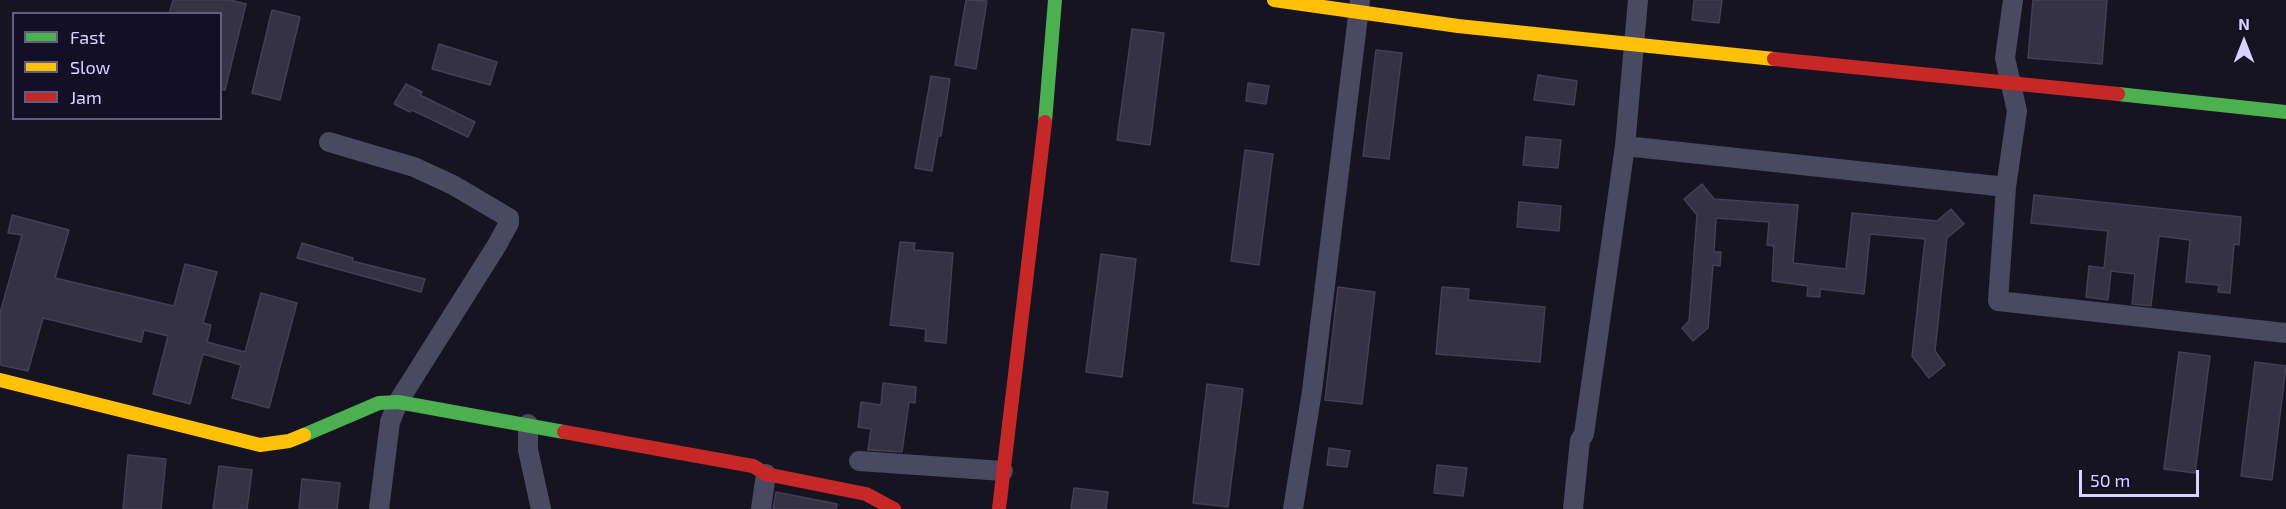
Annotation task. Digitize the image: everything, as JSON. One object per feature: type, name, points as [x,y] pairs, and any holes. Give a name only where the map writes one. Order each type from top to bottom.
[{"type":"street","points":[[999,509],[1042,151],[1055,0]]},
{"type":"street","points":[[1274,0],[1359,7],[1633,45],[2286,112]]},
{"type":"street","points":[[1573,509],[1580,440],[1584,434],[1625,146],[1638,0]]},
{"type":"street","points":[[2013,0],[2005,58],[2017,111],[2006,188],[1998,301],[2286,333]]},
{"type":"street","points":[[1293,509],[1312,391],[1359,7]]},
{"type":"street","points":[[329,142],[414,167],[453,185],[508,218],[508,224],[498,245],[398,402],[390,422],[379,509]]},
{"type":"street","points":[[1625,146],[2006,188]]},
{"type":"street","points":[[0,380],[260,445],[290,441],[379,403],[398,402],[753,466],[766,474],[867,495],[894,509]]},
{"type":"street","points":[[528,424],[528,450],[540,509]]},
{"type":"street","points":[[859,461],[1003,471]]},
{"type":"street","points":[[761,509],[766,474]]},
{"type":"building","points":[[173,0],[230,0],[246,4],[225,90],[222,89],[222,12],[170,12]]},
{"type":"building","points":[[966,0],[987,1],[976,69],[955,65]]},
{"type":"building","points":[[1694,0],[1722,0],[1719,23],[1692,20]]},
{"type":"building","points":[[2033,0],[2107,0],[2102,64],[2028,58]]},
{"type":"building","points":[[272,10],[300,17],[280,100],[252,93]]},
{"type":"building","points":[[1132,29],[1164,33],[1150,145],[1117,140]]},
{"type":"building","points":[[439,44],[497,62],[490,85],[432,69]]},
{"type":"building","points":[[1376,50],[1402,53],[1389,159],[1363,156]]},
{"type":"building","points":[[1538,75],[1577,81],[1574,105],[1534,100]]},
{"type":"building","points":[[931,76],[950,79],[941,136],[938,136],[932,171],[915,168]]},
{"type":"building","points":[[1248,83],[1269,86],[1266,104],[1246,101]]},
{"type":"building","points":[[406,84],[422,92],[420,95],[475,122],[468,137],[412,110],[410,112],[394,104]]},
{"type":"building","points":[[1526,137],[1561,140],[1558,168],[1523,165]]},
{"type":"building","points":[[1245,150],[1273,154],[1259,265],[1231,261]]},
{"type":"building","points":[[1702,184],[1714,199],[1798,205],[1793,263],[1846,269],[1852,213],[1937,221],[1951,209],[1964,224],[1947,238],[1935,351],[1945,365],[1929,378],[1912,356],[1925,239],[1870,234],[1864,294],[1820,289],[1820,297],[1807,296],[1808,286],[1772,281],[1774,246],[1767,245],[1769,222],[1716,218],[1714,252],[1721,252],[1720,266],[1713,265],[1708,328],[1693,341],[1682,328],[1689,321],[1697,215],[1684,199]]},
{"type":"building","points":[[2034,195],[2241,217],[2239,245],[2234,244],[2230,293],[2218,292],[2219,285],[2186,282],[2190,240],[2159,236],[2151,306],[2132,304],[2135,274],[2111,271],[2108,300],[2086,297],[2089,266],[2104,268],[2108,231],[2031,223]]},
{"type":"building","points":[[1519,202],[1561,206],[1559,231],[1517,227]]},
{"type":"building","points":[[12,215],[69,230],[55,278],[174,306],[185,264],[217,272],[203,323],[211,325],[207,342],[245,352],[261,293],[297,303],[269,408],[232,398],[241,365],[203,354],[190,404],[153,394],[168,336],[144,330],[141,342],[43,318],[28,371],[0,365],[0,313],[22,235],[8,233]]},
{"type":"building","points":[[900,242],[915,243],[914,250],[953,253],[946,343],[925,341],[926,329],[890,325]]},
{"type":"building","points":[[302,243],[353,258],[352,261],[425,279],[421,292],[297,258]]},
{"type":"building","points":[[1101,254],[1136,259],[1122,377],[1086,372]]},
{"type":"building","points":[[1338,287],[1375,292],[1362,404],[1325,400]]},
{"type":"building","points":[[1442,287],[1469,289],[1468,300],[1545,307],[1540,362],[1436,354]]},
{"type":"building","points":[[2179,352],[2210,356],[2195,473],[2164,469]]},
{"type":"building","points":[[2255,362],[2286,366],[2272,480],[2241,476]]},
{"type":"building","points":[[883,383],[916,387],[915,403],[909,402],[902,452],[868,450],[871,429],[858,427],[861,402],[881,405]]},
{"type":"building","points":[[1207,384],[1243,389],[1228,507],[1193,503]]},
{"type":"building","points":[[1329,448],[1350,451],[1347,467],[1327,465]]},
{"type":"building","points":[[128,455],[166,459],[161,509],[123,509]]},
{"type":"building","points":[[1437,465],[1467,468],[1463,496],[1434,493]]},
{"type":"building","points":[[219,466],[252,470],[247,509],[213,509]]},
{"type":"building","points":[[302,479],[340,483],[337,509],[299,509]]},
{"type":"building","points":[[1074,488],[1108,492],[1106,509],[1071,509]]},
{"type":"building","points":[[776,492],[837,504],[836,509],[773,509]]},
{"type":"traffic: fast","points":[[1045,122],[1055,0]]},
{"type":"traffic: fast","points":[[2118,94],[2286,112]]},
{"type":"traffic: fast","points":[[304,435],[379,403],[398,402],[564,432]]},
{"type":"traffic: slow","points":[[1274,0],[1458,26],[1774,59]]},
{"type":"traffic: slow","points":[[0,380],[260,445],[289,441],[304,435]]},
{"type":"traffic: jam","points":[[1774,59],[2118,94]]},
{"type":"traffic: jam","points":[[999,509],[1045,122]]},
{"type":"traffic: jam","points":[[564,432],[753,466],[766,474],[866,494],[894,509]]}]
